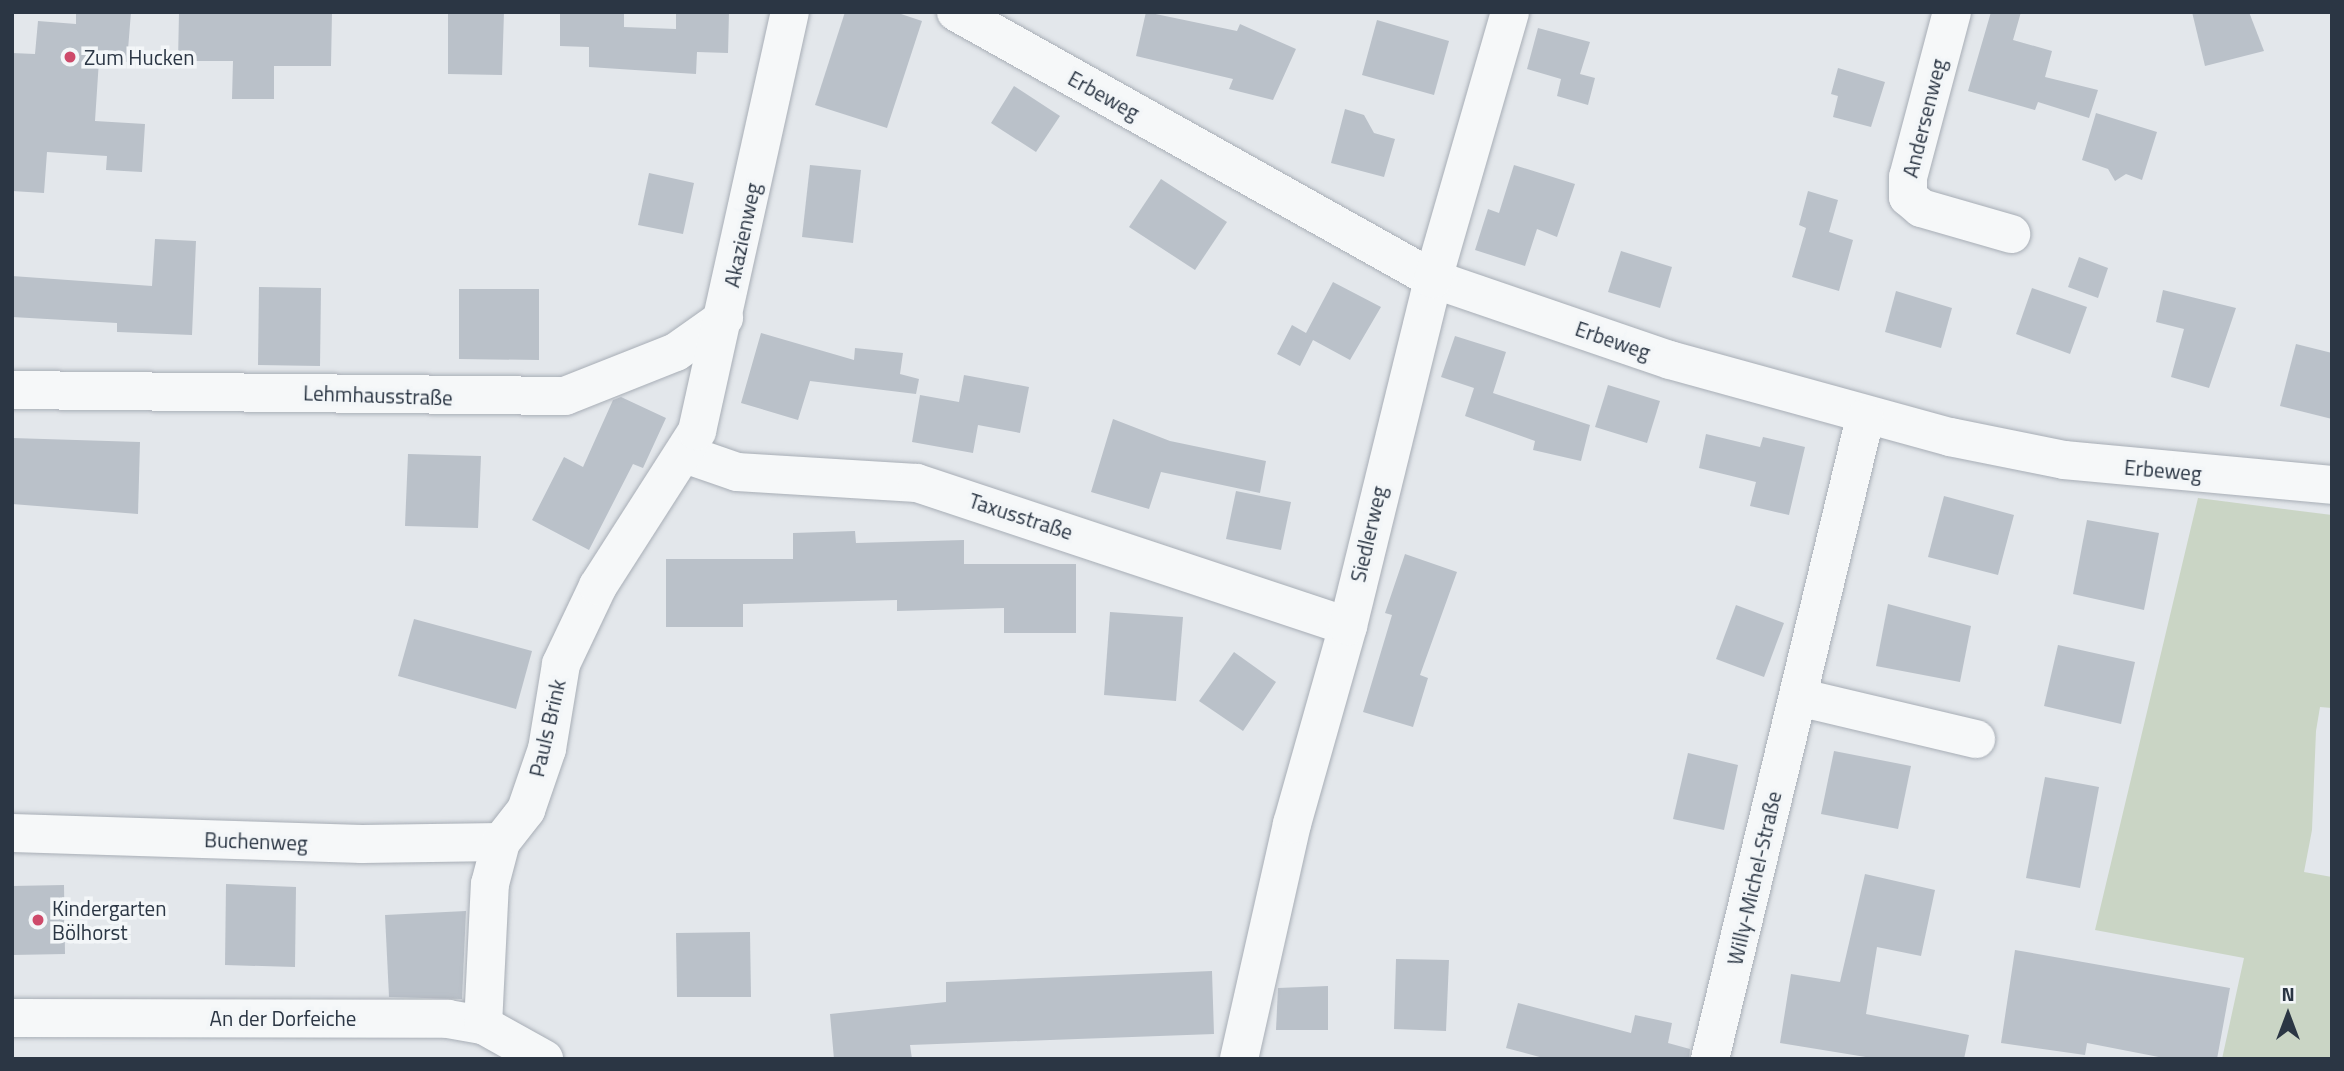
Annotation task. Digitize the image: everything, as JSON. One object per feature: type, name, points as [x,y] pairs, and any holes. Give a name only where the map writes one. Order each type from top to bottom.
[{"type":"street","name":"Akazienweg","points":[[685,454],[697,432],[790,12]]},
{"type":"street","name":"Erbeweg","points":[[956,12],[1433,279],[1670,360],[1865,418],[2064,460],[2332,485]]},
{"type":"street","name":"Siedlerweg","points":[[1239,1059],[1292,824],[1348,626],[1433,279],[1510,12]]},
{"type":"street","name":"Andersenweg","points":[[1952,12],[1908,177],[1908,197],[1921,208],[2011,234]]},
{"type":"street","name":"Lehmhausstraße","points":[[12,390],[565,396],[676,352],[724,318]]},
{"type":"street","name":"Willy-Michel-Straße","points":[[1710,1059],[1865,418]]},
{"type":"street","name":"Taxusstraße","points":[[685,454],[737,472],[918,483],[1348,626]]},
{"type":"street","name":"Pauls Brink","points":[[483,1025],[490,884],[501,842],[526,810],[547,748],[561,664],[593,597],[685,454]]},
{"type":"street","points":[[1798,696],[1976,739]]},
{"type":"street","name":"Buchenweg","points":[[12,833],[362,844],[501,842]]},
{"type":"street","name":"An der Dorfeiche","points":[[12,1018],[448,1019],[483,1025],[544,1059]]},
{"type":"green space","points":[[2198,498],[2332,515],[2332,708],[2320,707],[2316,731],[2312,830],[2304,872],[2332,877],[2332,1059],[2222,1059],[2244,958],[2095,930]]},
{"type":"building","points":[[76,12],[131,12],[127,62],[99,60],[95,121],[145,124],[142,172],[106,170],[107,156],[47,152],[44,193],[12,191],[12,53],[35,54],[38,21],[76,24]]},
{"type":"building","points":[[179,12],[332,12],[331,66],[274,66],[274,99],[232,99],[233,61],[178,61]]},
{"type":"building","points":[[448,12],[504,12],[502,75],[448,74]]},
{"type":"building","points":[[560,12],[624,12],[624,27],[676,29],[676,12],[729,12],[728,53],[697,52],[696,74],[589,67],[589,47],[560,46]]},
{"type":"building","points":[[845,12],[895,12],[922,21],[887,128],[815,105]]},
{"type":"building","points":[[1146,12],[1237,31],[1240,24],[1296,49],[1273,100],[1229,89],[1233,79],[1136,56]]},
{"type":"building","points":[[1991,12],[2021,12],[2013,40],[2052,51],[2045,77],[2098,90],[2089,118],[2038,102],[2035,110],[1968,91]]},
{"type":"building","points":[[2192,12],[2249,12],[2264,51],[2205,66]]},
{"type":"building","points":[[1377,20],[1449,41],[1434,95],[1362,75]]},
{"type":"building","points":[[1538,28],[1590,42],[1580,74],[1595,78],[1588,105],[1557,96],[1561,79],[1527,69]]},
{"type":"building","points":[[1838,68],[1885,82],[1871,127],[1833,117],[1838,96],[1831,94]]},
{"type":"building","points":[[1014,86],[1060,116],[1036,152],[991,123]]},
{"type":"building","points":[[1345,109],[1364,115],[1374,133],[1395,139],[1384,177],[1331,163]]},
{"type":"building","points":[[2096,113],[2157,132],[2142,180],[2126,174],[2115,181],[2108,169],[2082,160]]},
{"type":"building","points":[[810,165],[861,170],[853,243],[802,237]]},
{"type":"building","points":[[1514,165],[1575,184],[1557,237],[1537,229],[1525,266],[1475,250],[1488,209],[1499,213]]},
{"type":"building","points":[[649,173],[694,183],[683,234],[638,225]]},
{"type":"building","points":[[1161,179],[1227,222],[1195,270],[1129,227]]},
{"type":"building","points":[[1808,191],[1838,200],[1829,232],[1853,240],[1839,291],[1792,277],[1806,228],[1799,225]]},
{"type":"building","points":[[155,239],[196,241],[192,335],[117,332],[117,323],[12,317],[12,276],[152,286]]},
{"type":"building","points":[[1621,251],[1672,267],[1660,308],[1608,292]]},
{"type":"building","points":[[2079,257],[2108,268],[2098,298],[2068,287]]},
{"type":"building","points":[[1333,282],[1381,307],[1350,360],[1313,340],[1300,366],[1277,354],[1292,325],[1306,333]]},
{"type":"building","points":[[259,287],[321,288],[320,366],[258,365]]},
{"type":"building","points":[[2032,288],[2087,307],[2070,354],[2016,334]]},
{"type":"building","points":[[459,289],[539,289],[539,360],[459,359]]},
{"type":"building","points":[[2163,290],[2236,308],[2209,388],[2171,377],[2184,329],[2156,322]]},
{"type":"building","points":[[1896,291],[1952,308],[1941,348],[1885,332]]},
{"type":"building","points":[[761,333],[854,360],[855,348],[903,353],[900,374],[919,379],[916,394],[810,381],[798,420],[741,403]]},
{"type":"building","points":[[1455,336],[1506,352],[1493,393],[1590,425],[1581,461],[1533,450],[1535,441],[1465,416],[1474,388],[1441,377]]},
{"type":"building","points":[[2296,344],[2332,353],[2332,419],[2280,406]]},
{"type":"building","points":[[964,375],[1029,387],[1020,433],[978,425],[973,453],[912,442],[920,395],[959,402]]},
{"type":"building","points":[[1608,385],[1660,401],[1647,443],[1595,427]]},
{"type":"building","points":[[621,397],[666,418],[643,468],[633,464],[589,550],[532,520],[564,457],[583,467],[613,400]]},
{"type":"building","points":[[1113,419],[1170,441],[1266,461],[1260,493],[1161,472],[1149,509],[1091,492]]},
{"type":"building","points":[[1706,434],[1760,447],[1763,437],[1805,447],[1789,515],[1750,506],[1756,482],[1699,468]]},
{"type":"building","points":[[12,438],[140,442],[138,514],[12,504]]},
{"type":"building","points":[[408,454],[481,456],[478,528],[405,526]]},
{"type":"building","points":[[1236,491],[1291,502],[1281,550],[1226,539]]},
{"type":"building","points":[[1944,496],[2014,515],[1998,575],[1928,557]]},
{"type":"building","points":[[2087,520],[2159,533],[2144,610],[2073,594]]},
{"type":"building","points":[[855,531],[856,543],[964,540],[964,564],[1076,564],[1076,633],[1004,633],[1004,608],[897,611],[897,600],[743,604],[743,627],[666,627],[666,559],[793,559],[793,533]]},
{"type":"building","points":[[1405,554],[1457,572],[1420,675],[1428,678],[1413,727],[1363,712],[1392,615],[1385,613]]},
{"type":"building","points":[[1888,604],[1971,626],[1960,682],[1876,666]]},
{"type":"building","points":[[1736,605],[1784,623],[1764,677],[1716,659]]},
{"type":"building","points":[[1110,612],[1183,617],[1176,701],[1104,695]]},
{"type":"building","points":[[414,619],[532,651],[516,709],[398,676]]},
{"type":"building","points":[[2058,645],[2135,662],[2121,724],[2044,706]]},
{"type":"building","points":[[1234,652],[1276,682],[1243,731],[1199,701]]},
{"type":"building","points":[[1834,751],[1911,766],[1898,829],[1821,814]]},
{"type":"building","points":[[1688,753],[1738,765],[1724,830],[1673,819]]},
{"type":"building","points":[[2045,777],[2099,787],[2080,888],[2026,878]]},
{"type":"building","points":[[1865,874],[1935,890],[1921,956],[1877,947],[1866,1014],[1969,1035],[1964,1059],[1878,1059],[1780,1043],[1791,974],[1840,982]]},
{"type":"building","points":[[226,884],[296,887],[295,967],[225,965]]},
{"type":"building","name":"Kindergarten Bölhorst","points":[[64,885],[65,954],[12,955],[12,886]]},
{"type":"building","points":[[466,911],[462,999],[389,997],[385,915]]},
{"type":"building","points":[[750,932],[751,997],[677,997],[676,933]]},
{"type":"building","points":[[2015,950],[2230,988],[2217,1059],[2169,1059],[2087,1043],[2085,1055],[2001,1043]]},
{"type":"building","points":[[1396,959],[1449,960],[1446,1031],[1394,1029]]},
{"type":"building","points":[[1212,971],[1214,1034],[910,1045],[912,1059],[834,1059],[830,1014],[946,1002],[946,982]]},
{"type":"building","points":[[1328,986],[1328,1030],[1276,1030],[1278,988]]},
{"type":"building","points":[[1518,1003],[1631,1033],[1635,1015],[1672,1023],[1668,1043],[1690,1049],[1689,1059],[1547,1059],[1506,1048]]},
{"type":"place","name":"Zum Hucken","points":[[70,57]]},
{"type":"place","name":"Kindergarten Bölhorst","points":[[38,920]]}]
